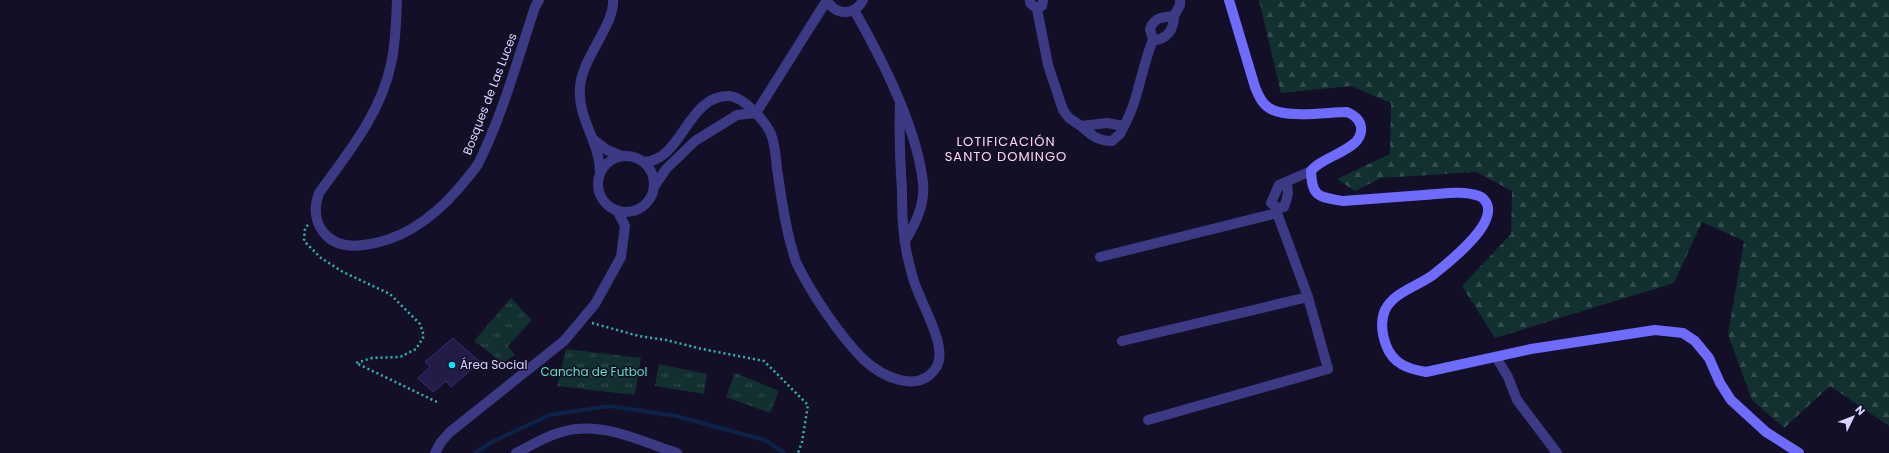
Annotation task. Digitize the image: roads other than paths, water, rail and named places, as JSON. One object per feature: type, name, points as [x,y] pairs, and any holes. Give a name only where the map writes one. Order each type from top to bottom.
[{"type":"main road","points":[[1229,0],[1255,87],[1261,100],[1269,108],[1293,113],[1347,112],[1355,116],[1361,124],[1362,133],[1356,143],[1318,164],[1311,171],[1313,190],[1318,195],[1328,199],[1343,201],[1460,193],[1480,196],[1486,202],[1489,210],[1487,219],[1480,233],[1432,275],[1396,297],[1386,309],[1382,321],[1383,335],[1390,355],[1401,365],[1413,370],[1426,372],[1531,349],[1655,330],[1683,333],[1695,341],[1709,358],[1720,383],[1731,400],[1766,432],[1799,453]]},
{"type":"street","name":"Bosques de Las Luces","points":[[397,0],[394,47],[387,80],[381,96],[367,125],[319,193],[316,205],[316,217],[319,225],[328,237],[342,244],[357,246],[372,244],[399,236],[420,224],[439,208],[477,165],[498,114],[535,7],[539,0]]},
{"type":"street","points":[[613,0],[613,11],[588,59],[580,87],[582,116],[598,154],[600,172],[598,188],[601,196],[606,203],[617,210],[631,212],[639,209]]},
{"type":"street","points":[[827,0],[829,5],[844,13],[854,10],[863,0]]},
{"type":"street","points":[[756,113],[827,0]]},
{"type":"street","points":[[1030,0],[1030,3],[1036,9],[1048,65],[1063,110],[1069,118],[1094,137],[1104,141],[1112,141],[1120,134],[1133,109],[1147,54],[1153,40],[1150,29],[1155,20],[1162,17],[1174,16]]},
{"type":"street","points":[[1036,9],[1042,6],[1043,0]]},
{"type":"street","points":[[1153,40],[1166,36],[1173,26],[1174,16],[1180,5],[1180,0]]},
{"type":"street","points":[[854,10],[877,51],[900,104],[915,147],[923,184],[921,209],[915,224],[905,241]]},
{"type":"street","points":[[644,162],[662,157],[695,114],[704,105],[716,98],[728,96],[736,97],[756,113],[771,135],[785,220],[796,262],[820,303],[864,360],[888,378],[909,382],[924,379],[937,366],[939,349],[936,334],[913,279],[905,241],[899,132],[900,104]]},
{"type":"street","points":[[654,187],[666,170],[695,141],[737,115],[756,113]]},
{"type":"street","points":[[1081,126],[1107,123],[1124,126]]},
{"type":"street","points":[[592,137],[607,150],[622,156],[636,157],[644,162],[650,169],[654,178],[652,196],[639,209],[625,232]]},
{"type":"street","points":[[600,172],[610,160],[622,156]]},
{"type":"street","points":[[1100,257],[1278,211],[1284,207],[1289,190],[1286,183],[1311,171]]},
{"type":"street","points":[[435,453],[441,442],[450,432],[564,341],[595,304],[622,257],[625,232],[623,221],[617,210]]},
{"type":"street","points":[[1148,420],[1328,369],[1308,297],[1278,211]]},
{"type":"street","points":[[1122,341],[1308,297]]},
{"type":"street","points":[[1496,357],[1508,376],[1517,400],[1557,453]]},
{"type":"street","points":[[516,453],[548,437],[575,429],[586,429],[620,434],[678,453]]},
{"type":"waterway","points":[[475,453],[490,443],[549,415],[610,406],[676,416],[765,440],[784,453]]},
{"type":"place","name":"Área Social","points":[[452,365]]},
{"type":"district","name":"LOTIFICACIÓN SANTO DOMINGO","points":[[1006,148]]},
{"type":"park label","name":"Cancha de Futbol","points":[[594,372]]}]
